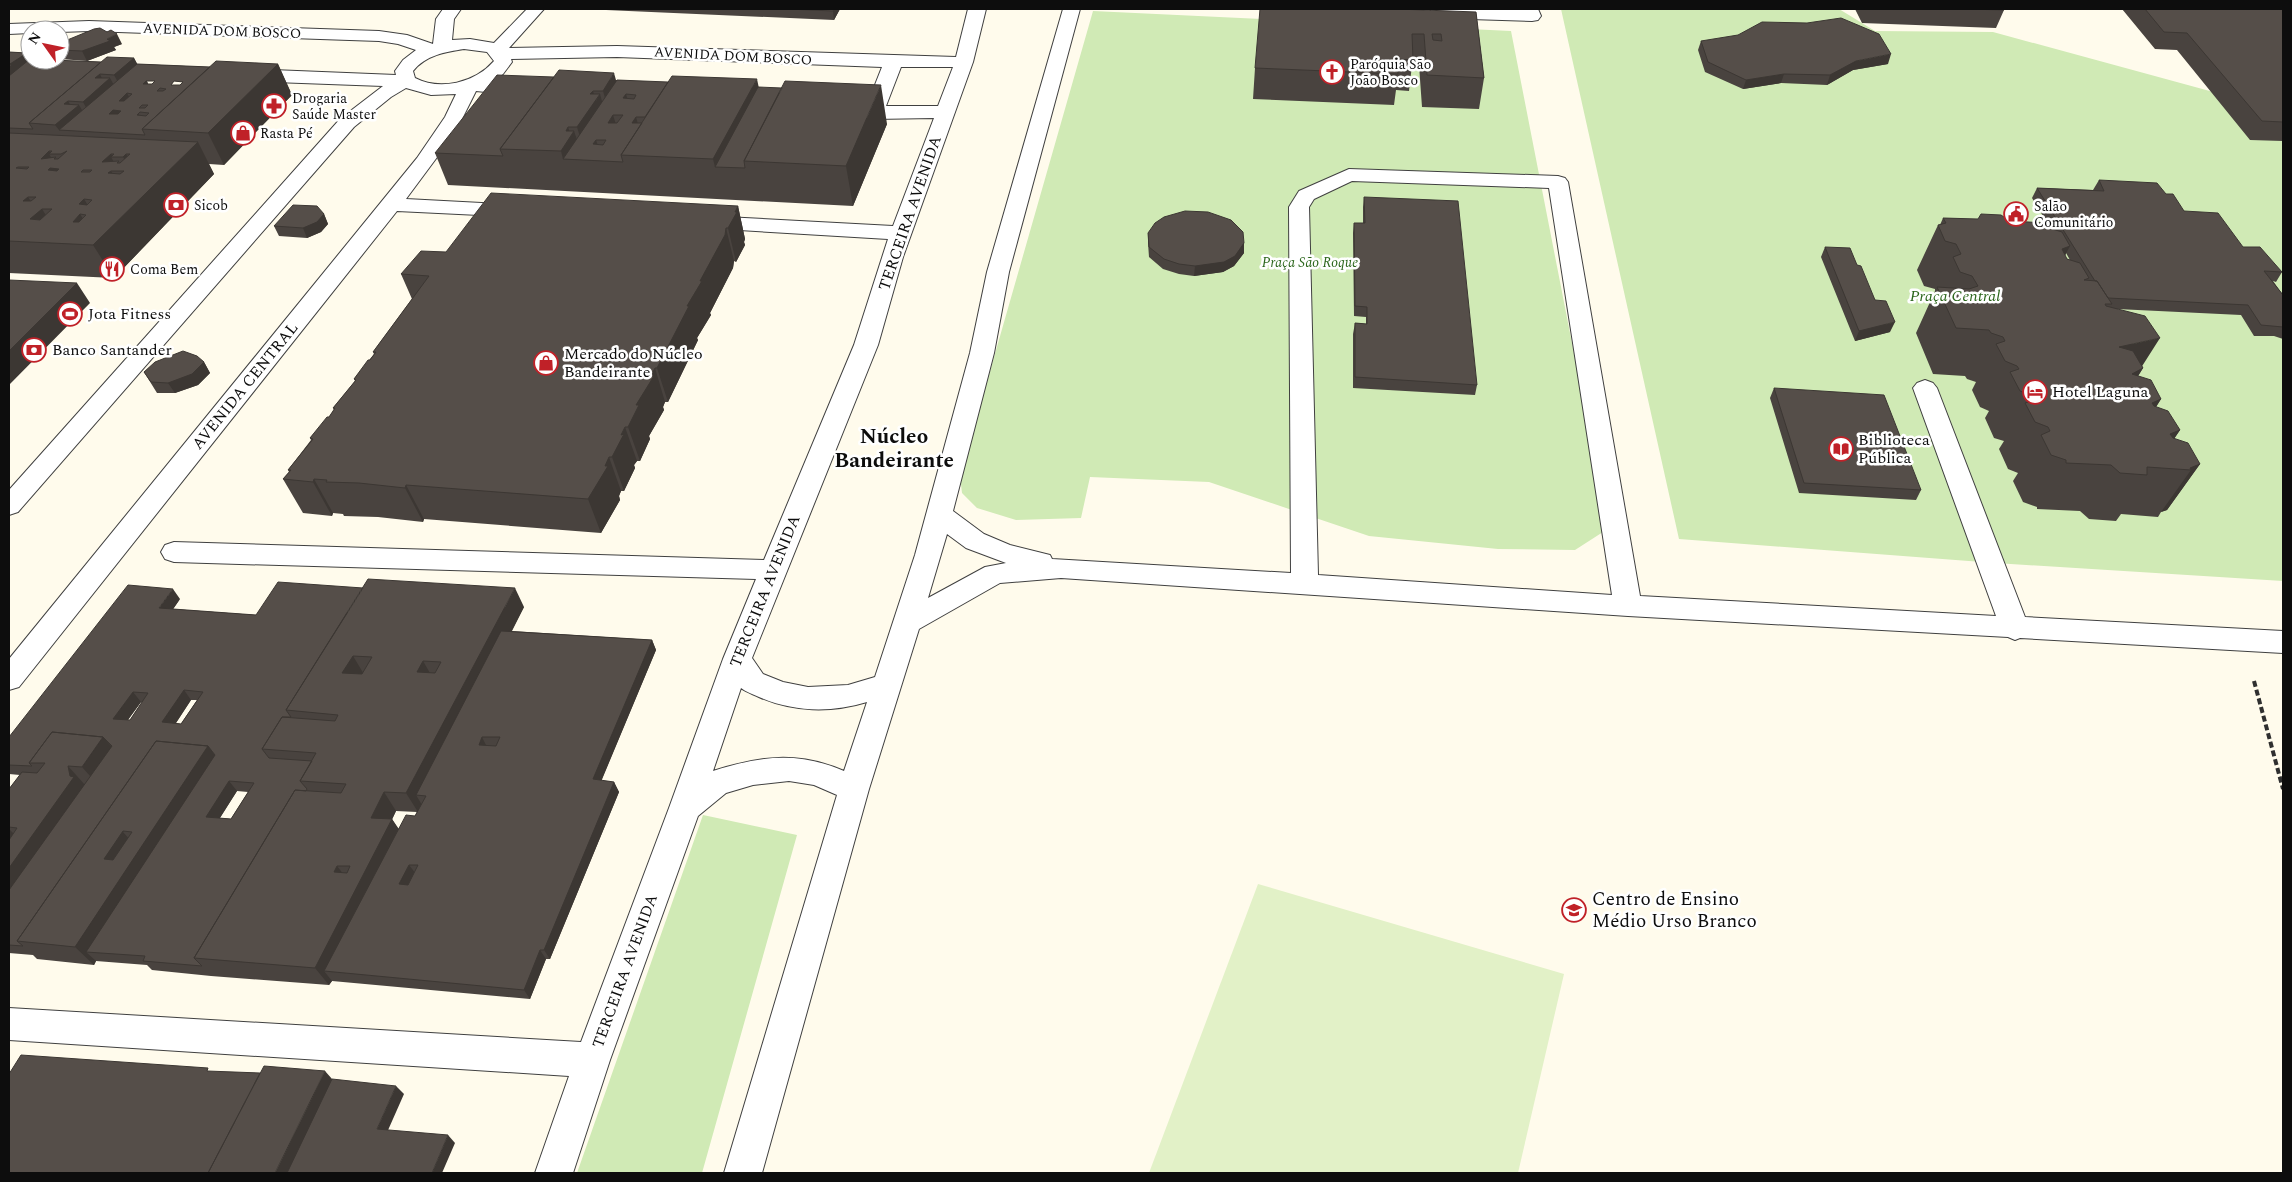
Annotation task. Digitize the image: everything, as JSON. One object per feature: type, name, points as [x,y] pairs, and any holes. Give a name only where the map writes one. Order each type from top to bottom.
[{"type":"street","points":[[406,81],[404,71],[409,63],[437,48],[445,19],[452,9]]},
{"type":"street","points":[[469,85],[498,70],[503,62],[499,52],[536,9]]},
{"type":"street","name":"TERCEIRA AVENIDA","points":[[554,1173],[592,1060],[685,808],[737,659],[866,345],[901,233],[964,62],[977,9]]},
{"type":"street","points":[[743,1173],[854,789],[939,514],[982,353],[998,272],[1071,9]]},
{"type":"street","points":[[1425,13],[1532,16],[1530,9]]},
{"type":"street","name":"AVENIDA DOM BOSCO","points":[[9,29],[89,26],[379,36],[401,39],[437,48],[464,44],[483,45],[499,52],[584,50],[893,63],[964,62]]},
{"type":"street","points":[[874,113],[893,63]]},
{"type":"street","points":[[224,74],[406,81],[421,88],[444,90],[469,85],[546,91]]},
{"type":"street","points":[[9,506],[347,123],[384,93],[406,81]]},
{"type":"street","name":"AVENIDA CENTRAL","points":[[9,679],[391,204],[449,127],[462,106],[469,85]]},
{"type":"street","points":[[826,110],[874,113],[945,112]]},
{"type":"street","points":[[1305,584],[1299,207],[1306,195],[1348,176],[1558,182],[1628,606]]},
{"type":"street","points":[[391,204],[538,212]]},
{"type":"street","points":[[685,221],[901,233]]},
{"type":"street","points":[[1925,388],[2015,629]]},
{"type":"street","points":[[939,514],[975,541],[1003,553],[1061,568]]},
{"type":"street","points":[[174,552],[772,570]]},
{"type":"street","points":[[905,624],[994,574],[1061,568],[1628,606],[2243,642],[2283,642]]},
{"type":"street","points":[[737,659],[753,682],[779,693],[808,698],[848,696],[885,685]]},
{"type":"street","points":[[685,808],[716,783],[753,772],[789,769],[818,774],[854,789]]},
{"type":"street","points":[[9,1024],[592,1060]]},
{"type":"path","points":[[2243,642],[2283,789]]},
{"type":"green space","name":"Praça Central","points":[[1561,9],[1839,9],[1875,31],[1993,32],[2283,111],[2283,581],[1995,563],[1679,539]]},
{"type":"green space","name":"Praça São Roque","points":[[1093,11],[1511,31],[1604,507],[1603,532],[1575,550],[1498,549],[1369,536],[1209,482],[1090,477],[1081,518],[1016,520],[977,508],[962,493],[960,476]]},
{"type":"green space","points":[[703,815],[797,835],[702,1173],[577,1173]]},
{"type":"green space","points":[[1258,884],[1564,974],[1518,1173],[1149,1173]]},
{"type":"building","points":[[788,9],[834,9],[833,11]]},
{"type":"building","points":[[1260,9],[1397,9],[1476,12],[1484,78],[1427,75],[1424,34],[1412,34],[1413,60],[1397,59],[1398,74],[1255,68]],"holes":[[[1432,34],[1441,34],[1442,41],[1433,40]]]},
{"type":"building","points":[[1967,9],[2003,9],[2004,10]]},
{"type":"building","points":[[2145,9],[2283,9],[2283,122],[2262,121],[2187,33],[2164,32]]},
{"type":"building","points":[[1841,18],[1879,34],[1891,54],[1856,61],[1830,75],[1784,74],[1746,80],[1708,62],[1701,41],[1738,35],[1762,22],[1807,23]]},
{"type":"building","points":[[100,28],[107,32],[111,30],[117,34],[107,39],[110,41],[82,51],[70,50],[70,39]]},
{"type":"building","points":[[9,52],[20,53],[20,58],[10,64],[12,65],[9,67]]},
{"type":"building","points":[[107,57],[134,58],[114,75],[100,74],[95,78],[110,78],[83,102],[68,101],[64,104],[79,105],[55,125],[29,123]]},
{"type":"building","points":[[70,61],[101,62],[29,123],[33,129],[9,128],[9,76],[20,67],[20,70],[70,70]]},
{"type":"building","points":[[216,61],[278,64],[208,133],[142,129]]},
{"type":"building","points":[[137,64],[210,67],[142,129],[145,135],[59,130]],"holes":[[[146,81],[155,81],[152,84],[143,84]],[[174,81],[183,82],[180,85],[171,85]],[[160,88],[166,89],[157,91]],[[127,93],[132,94],[124,101],[119,101]],[[142,105],[148,105],[145,108],[139,108]],[[113,110],[121,111],[118,114],[109,114]],[[140,112],[149,113],[146,116],[137,115]]]},
{"type":"building","points":[[559,70],[614,73],[603,91],[593,91],[590,94],[600,94],[577,127],[568,127],[566,131],[574,131],[561,151],[500,149]]},
{"type":"building","points":[[497,75],[554,77],[500,149],[503,156],[435,153]]},
{"type":"building","points":[[672,76],[757,79],[713,159],[621,155]]},
{"type":"building","points":[[617,80],[668,82],[645,117],[636,117],[632,123],[642,123],[621,155],[623,162],[563,159]],"holes":[[[626,94],[636,95],[634,99],[623,98]],[[613,115],[623,115],[617,123],[608,123]],[[596,140],[606,140],[603,145],[593,144]]]},
{"type":"building","points":[[785,81],[881,85],[846,166],[744,161]]},
{"type":"building","points":[[758,87],[782,88],[744,161],[745,168],[715,167]]},
{"type":"building","points":[[9,133],[198,142],[93,245],[9,241]],"holes":[[[49,151],[52,151],[49,154],[61,154],[67,151],[58,159],[54,159],[56,157],[41,159]],[[111,154],[114,154],[111,157],[123,157],[126,154],[130,154],[120,163],[117,163],[119,161],[102,162]],[[29,167],[27,169],[16,168]],[[50,168],[59,169],[57,171],[48,170]],[[83,170],[92,170],[90,172],[81,172]],[[111,171],[124,171],[120,174],[108,173]],[[28,197],[36,197],[31,201],[23,201]],[[84,199],[92,200],[87,205],[79,204]],[[42,209],[52,209],[40,220],[30,219]],[[80,214],[86,215],[79,222],[73,222]]]},
{"type":"building","points":[[2099,180],[2157,183],[2166,194],[2173,194],[2184,211],[2218,213],[2243,247],[2260,247],[2282,272],[2264,271],[2283,295],[2283,327],[2261,325],[2248,305],[2108,298],[2097,281],[2095,281],[2037,188],[2104,191]]},
{"type":"building","name":"Mercado do Núcleo Bandeirante","points":[[491,193],[738,206],[735,212],[737,212],[728,228],[726,228],[725,235],[700,281],[702,281],[687,306],[689,306],[657,368],[655,368],[651,376],[654,376],[636,405],[639,405],[628,427],[625,427],[621,435],[624,434],[605,466],[608,466],[588,499],[406,485],[405,488],[359,483],[326,482],[327,480],[314,479],[313,482],[283,479],[313,439],[310,438],[329,417],[335,408],[333,408],[356,380],[354,379],[376,352],[373,352],[429,276],[401,274],[421,251],[446,252]]},
{"type":"building","points":[[1364,197],[1458,201],[1477,385],[1355,377],[1355,323],[1367,324],[1367,307],[1355,306],[1354,223],[1365,223]]},
{"type":"building","points":[[293,205],[317,206],[324,214],[317,222],[303,228],[274,226]]},
{"type":"building","points":[[1185,211],[1208,212],[1231,220],[1243,232],[1244,243],[1235,256],[1224,262],[1195,266],[1179,264],[1164,259],[1149,247],[1148,233],[1155,223],[1164,217]]},
{"type":"building","points":[[1981,214],[2001,215],[2010,221],[2046,223],[2049,228],[2062,232],[2070,246],[2062,249],[2067,259],[2080,263],[2089,278],[2084,280],[2097,281],[2112,304],[2105,304],[2106,306],[2145,316],[2160,338],[2119,347],[2133,351],[2143,368],[2132,374],[2151,380],[2161,399],[2152,403],[2154,406],[2168,411],[2180,430],[2170,434],[2173,438],[2188,443],[2200,464],[2190,468],[2191,470],[2147,467],[2147,475],[2120,473],[2111,465],[2066,463],[2066,460],[2051,455],[2041,435],[2050,431],[2048,427],[2035,422],[2025,403],[2035,400],[2033,396],[2020,391],[2010,372],[2019,369],[2017,366],[2005,361],[1996,344],[2005,341],[2003,337],[1991,333],[1989,330],[1956,328],[1937,287],[1969,289],[1978,286],[1972,276],[1960,272],[1953,257],[1961,254],[1956,244],[1945,241],[1938,225],[1946,223],[1943,218],[1978,219]]},
{"type":"building","points":[[1825,247],[1850,248],[1857,265],[1861,266],[1875,300],[1886,301],[1895,322],[1859,331]]},
{"type":"building","points":[[9,280],[77,283],[9,351]]},
{"type":"building","points":[[183,351],[197,356],[204,362],[192,374],[168,383],[151,382],[144,372],[155,362]]},
{"type":"building","name":"Biblioteca Pública","points":[[1774,388],[1884,395],[1921,490],[1804,483]]},
{"type":"building","points":[[368,579],[515,588],[406,793],[384,792],[371,818],[392,819],[315,968],[194,958],[295,790],[341,793],[346,784],[300,781],[316,753],[262,749],[282,717],[335,721],[338,715],[286,710]],"holes":[[[353,656],[372,657],[362,674],[342,673]],[[423,661],[441,662],[435,673],[417,672]],[[337,866],[350,866],[347,873],[334,872]]]},
{"type":"building","points":[[278,582],[363,588],[286,710],[291,717],[282,717],[262,749],[269,758],[312,761],[300,781],[307,789],[306,791],[295,790],[194,958],[202,966],[143,961],[145,956],[86,952],[215,755],[208,746],[156,741],[17,941],[23,946],[9,945],[9,890],[112,746],[103,737],[52,732],[29,763],[32,766],[9,765],[9,737],[128,585],[173,589],[159,608],[256,615]],"holes":[[[184,690],[203,692],[181,724],[162,722]],[[133,692],[148,693],[130,720],[113,719]],[[229,781],[254,783],[231,819],[206,817]]]},
{"type":"building","points":[[501,631],[652,640],[593,779],[614,782],[544,950],[540,950],[524,990],[324,971],[406,815],[415,816],[426,796],[416,795]],"holes":[[[482,737],[500,737],[496,746],[479,745]],[[409,865],[418,865],[408,885],[399,884]]]},
{"type":"building","points":[[52,732],[103,737],[82,767],[68,766],[70,776],[74,777],[9,868],[9,840],[17,828],[9,827],[9,789],[22,772],[37,773],[45,763],[29,763]]},
{"type":"building","points":[[156,741],[208,746],[75,947],[17,941]],"holes":[[[123,831],[132,832],[113,860],[104,859]]]},
{"type":"building","points":[[21,1055],[208,1068],[207,1071],[260,1073],[208,1173],[9,1173],[9,1074]]},
{"type":"building","points":[[264,1066],[325,1071],[275,1173],[208,1173]]},
{"type":"building","points":[[332,1079],[396,1086],[377,1129],[448,1135],[432,1173],[287,1173]]},
{"type":"place","name":"Paróquia São João Bosco","points":[[1332,72]]},
{"type":"place","name":"Drogaria Saúde Master","points":[[274,106]]},
{"type":"place","name":"Rasta Pé","points":[[243,133]]},
{"type":"place","name":"Sicob","points":[[176,205]]},
{"type":"place","name":"Salão Comunitário","points":[[2016,214]]},
{"type":"place","name":"Coma Bem","points":[[112,269]]},
{"type":"place","name":"Jota Fitness","points":[[70,314]]},
{"type":"place","name":"Banco Santander","points":[[34,350]]},
{"type":"place","name":"Mercado do Núcleo Bandeirante","points":[[546,363]]},
{"type":"place","name":"Hotel Laguna","points":[[2035,392]]},
{"type":"place","name":"Biblioteca Pública","points":[[1841,449]]},
{"type":"place","name":"Centro de Ensino Médio Urso Branco","points":[[1574,910]]},
{"type":"district","name":"Núcleo Bandeirante","points":[[894,449]]}]
